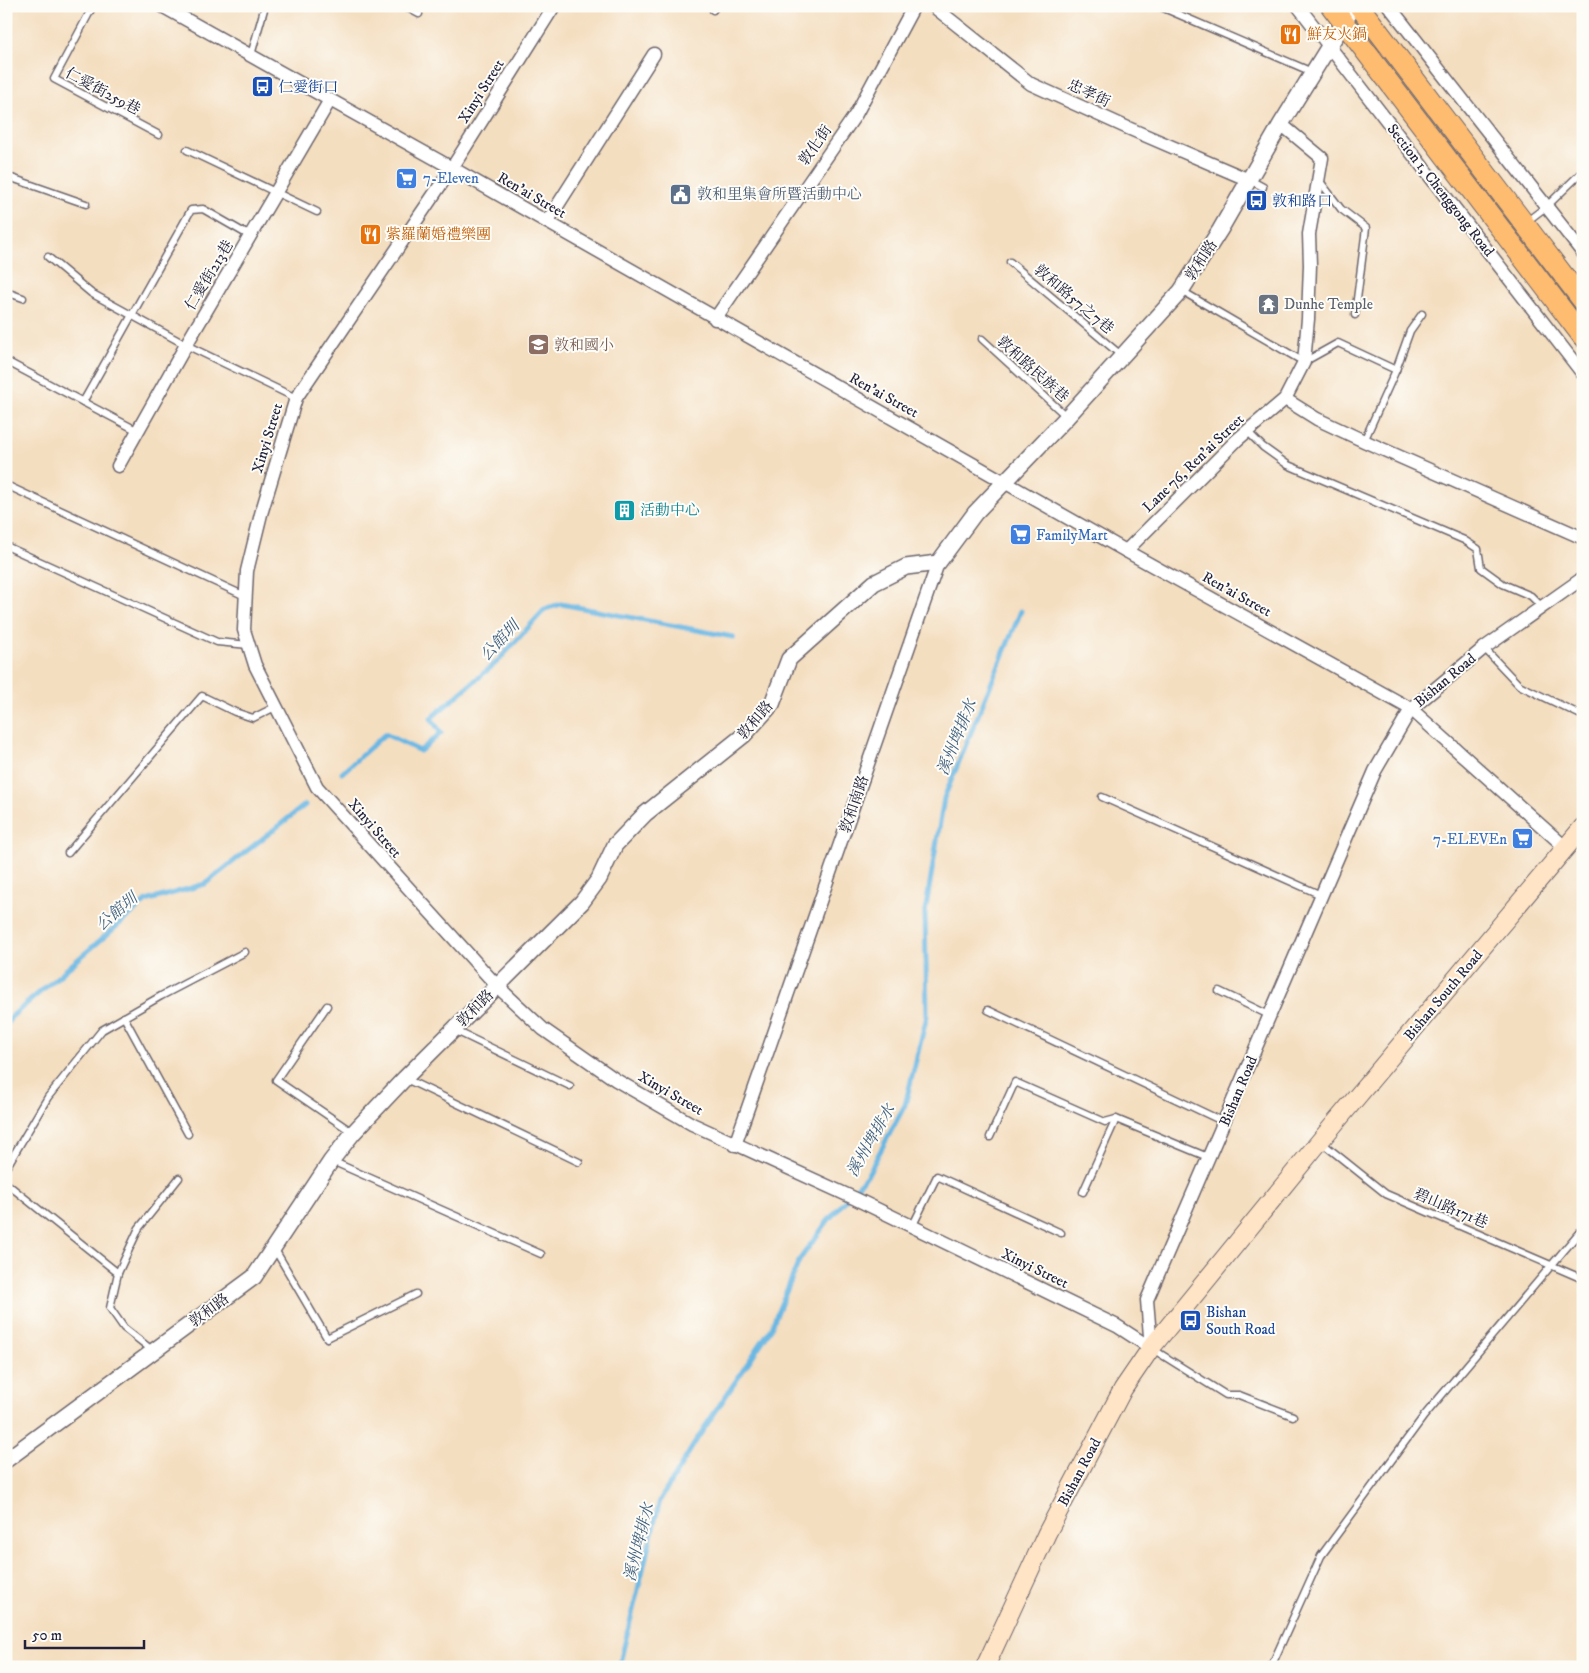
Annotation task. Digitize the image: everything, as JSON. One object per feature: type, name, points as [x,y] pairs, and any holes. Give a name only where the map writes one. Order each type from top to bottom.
[{"type":"main road","name":"Section 1, Chenggong Road","points":[[1331,6],[1349,14],[1583,337]]},
{"type":"main road","points":[[1359,6],[1583,301]]},
{"type":"main road","name":"Bishan South Road","points":[[1152,1348],[1320,1141],[1583,827]]},
{"type":"main road","name":"Bishan Road","points":[[985,1667],[1047,1533],[1123,1389],[1152,1348]]},
{"type":"street","name":"Ren’ai Street","points":[[162,6],[251,54],[714,319],[1005,481],[1126,551],[1411,709],[1566,848]]},
{"type":"street","name":"敦化街","points":[[714,319],[856,114],[914,6]]},
{"type":"street","name":"忠孝街","points":[[933,6],[1031,84],[1249,180]]},
{"type":"street","name":"Section 1, Chenggong Road","points":[[1298,6],[1583,374]]},
{"type":"street","points":[[1389,6],[1583,253]]},
{"type":"street","name":"Xinyi Street","points":[[550,9],[452,168],[296,398],[261,514],[247,571],[244,630],[255,665],[318,787],[497,986],[543,1029],[616,1080],[692,1124],[912,1226],[1117,1326],[1152,1348]]},
{"type":"street","name":"敦和路","points":[[1005,481],[1067,417],[1181,291],[1349,14]]},
{"type":"street","points":[[547,222],[654,54]]},
{"type":"street","name":"仁愛街213巷","points":[[118,466],[186,345],[252,236],[330,100]]},
{"type":"street","points":[[1281,124],[1322,158],[1309,234],[1309,301],[1304,362],[1285,399],[1317,419],[1364,441],[1583,538]]},
{"type":"street","name":"Lane 76, Ren’ai Street","points":[[1126,551],[1247,431],[1285,399]]},
{"type":"street","name":"敦和南路","points":[[735,1145],[938,563],[974,513],[1005,481]]},
{"type":"street","name":"敦和路","points":[[6,1460],[254,1277],[331,1161],[354,1133],[405,1078],[582,902],[599,879],[615,845],[646,814],[744,735],[772,704],[790,659],[874,584],[906,567],[938,563]]},
{"type":"street","name":"Bishan Road","points":[[1152,1348],[1148,1300],[1375,771],[1411,709],[1484,648],[1541,606],[1582,581]]},
{"type":"lane","name":"仁愛街259巷","points":[[92,6],[54,79],[160,136]]},
{"type":"lane","points":[[251,54],[264,6]]},
{"type":"lane","points":[[404,6],[419,14]]},
{"type":"lane","points":[[1159,6],[1312,73]]},
{"type":"lane","points":[[187,150],[317,212]]},
{"type":"lane","points":[[1525,223],[1547,206],[1583,171]]},
{"type":"lane","points":[[6,176],[86,204]]},
{"type":"lane","points":[[1318,179],[1336,204],[1349,217],[1366,228],[1355,315]]},
{"type":"lane","points":[[1249,180],[1263,187]]},
{"type":"lane","points":[[83,402],[192,210],[203,209],[252,236]]},
{"type":"lane","points":[[48,257],[91,293],[186,345],[296,398]]},
{"type":"lane","name":"敦和路57之7巷","points":[[1010,262],[1122,356]]},
{"type":"lane","points":[[1181,291],[1304,362],[1338,343],[1396,370]]},
{"type":"lane","points":[[6,292],[23,298]]},
{"type":"lane","points":[[1364,441],[1396,370],[1410,331],[1422,314]]},
{"type":"lane","name":"敦和路民族巷","points":[[982,339],[1067,417]]},
{"type":"lane","points":[[6,361],[138,431]]},
{"type":"lane","points":[[1247,431],[1263,447],[1288,465],[1464,540],[1478,549],[1481,568],[1503,584],[1531,596],[1541,606]]},
{"type":"lane","points":[[6,485],[245,596]]},
{"type":"lane","points":[[6,546],[217,642],[249,645]]},
{"type":"lane","points":[[1484,648],[1519,686],[1583,716]]},
{"type":"lane","points":[[68,852],[202,696],[235,712],[253,718],[276,707]]},
{"type":"lane","points":[[1102,797],[1321,895]]},
{"type":"lane","points":[[6,1168],[48,1097],[79,1056],[102,1030],[245,952]]},
{"type":"lane","points":[[1219,991],[1270,1016]]},
{"type":"lane","points":[[327,1006],[276,1080],[354,1133]]},
{"type":"lane","points":[[988,1010],[1224,1122]]},
{"type":"lane","points":[[124,1017],[188,1134]]},
{"type":"lane","points":[[453,1030],[570,1086]]},
{"type":"lane","points":[[405,1078],[579,1162]]},
{"type":"lane","points":[[990,1137],[1015,1082],[1105,1122],[1116,1119],[1210,1158]]},
{"type":"lane","points":[[1083,1192],[1116,1119]]},
{"type":"lane","name":"碧山路171巷","points":[[1320,1141],[1386,1194],[1583,1279]]},
{"type":"lane","points":[[331,1161],[541,1254]]},
{"type":"lane","points":[[912,1226],[937,1176],[1061,1233]]},
{"type":"lane","points":[[153,1351],[136,1335],[124,1328],[110,1308],[118,1273],[139,1228],[179,1178]]},
{"type":"lane","points":[[6,1183],[118,1273]]},
{"type":"lane","points":[[1271,1667],[1321,1556],[1424,1416],[1583,1228]]},
{"type":"lane","points":[[274,1248],[327,1338],[416,1294]]},
{"type":"lane","points":[[1152,1348],[1226,1395],[1239,1395],[1293,1416]]},
{"type":"waterway","name":"公館圳","points":[[342,773],[385,734],[420,751],[441,733],[431,718],[497,662],[545,609],[561,604],[733,637]]},
{"type":"waterway","name":"溪州埤排水","points":[[619,1667],[660,1500],[699,1436],[770,1330],[800,1259],[827,1222],[868,1174],[905,1105],[927,1016],[925,913],[944,798],[1021,611]]},
{"type":"waterway","name":"公館圳","points":[[6,1026],[11,1017],[146,901],[205,884],[305,805]]},
{"type":"place","name":"鮮友火鍋","points":[[1291,34]]},
{"type":"place","name":"仁愛街口","points":[[262,87]]},
{"type":"place","name":"7-Eleven","points":[[407,178]]},
{"type":"place","name":"敦和里集會所暨活動中心","points":[[681,194]]},
{"type":"place","name":"敦和路口","points":[[1256,201]]},
{"type":"place","name":"紫羅蘭婚禮樂團","points":[[370,234]]},
{"type":"place","name":"Dunhe Temple","points":[[1268,304]]},
{"type":"place","name":"敦和國小","points":[[538,345]]},
{"type":"place","name":"活動中心","points":[[624,510]]},
{"type":"place","name":"FamilyMart","points":[[1020,535]]},
{"type":"place","name":"7-ELEVEn","points":[[1523,839]]},
{"type":"place","name":"Bishan South Road","points":[[1190,1321]]}]
